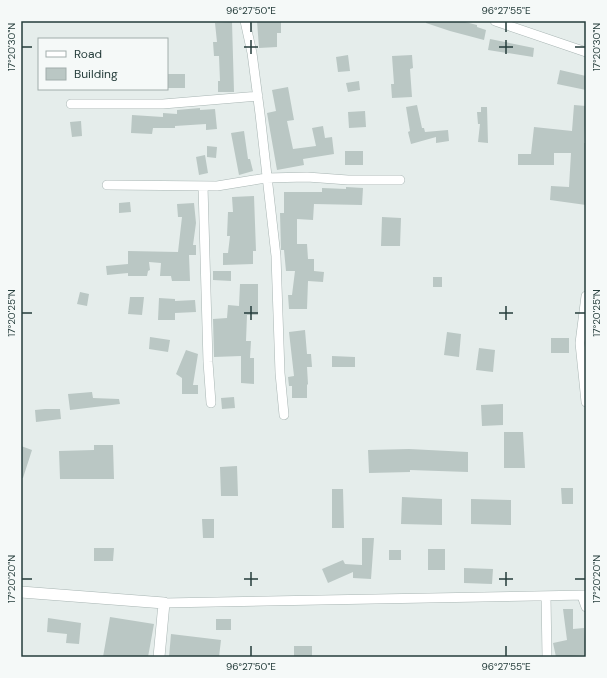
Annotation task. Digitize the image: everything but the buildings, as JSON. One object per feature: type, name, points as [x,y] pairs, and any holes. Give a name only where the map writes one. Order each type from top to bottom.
[{"type":"street","points":[[245,21],[252,53],[258,96],[266,178],[276,256],[280,373],[284,415]]},
{"type":"street","points":[[495,21],[586,52]]},
{"type":"street","points":[[71,104],[163,104],[258,96]]},
{"type":"street","points":[[107,185],[217,186],[266,178],[307,177],[348,180],[400,180]]},
{"type":"street","points":[[203,186],[208,362],[211,403]]},
{"type":"street","points":[[586,296],[580,343],[586,402]]},
{"type":"street","points":[[21,592],[164,603],[584,596],[586,607]]},
{"type":"street","points":[[546,596],[547,657]]},
{"type":"street","points":[[160,657],[164,603]]}]
